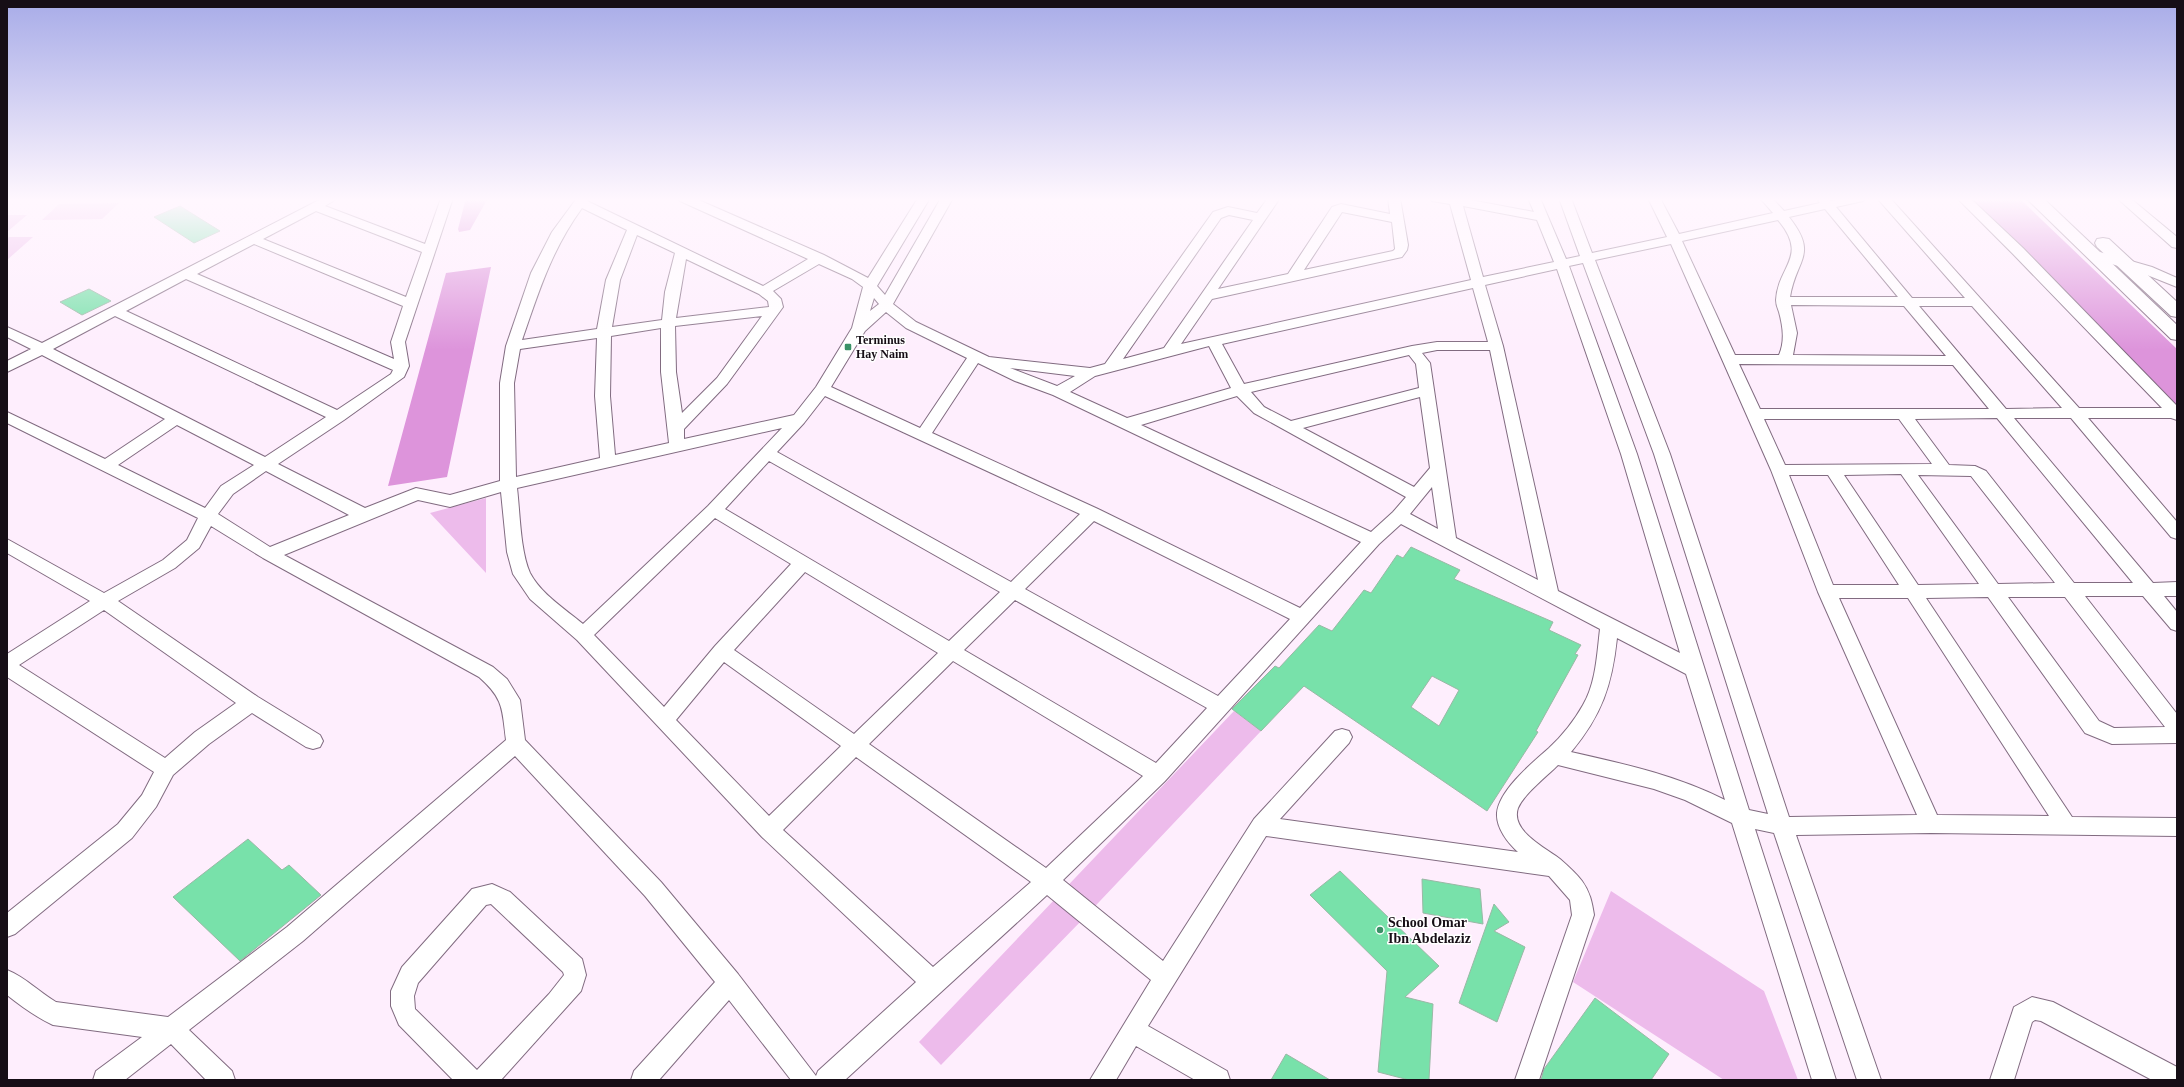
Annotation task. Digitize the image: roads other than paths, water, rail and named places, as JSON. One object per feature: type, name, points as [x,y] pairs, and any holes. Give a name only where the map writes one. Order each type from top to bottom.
[{"type":"highway","points":[[2087,249],[2177,335]]},
{"type":"highway","points":[[2110,249],[2177,312]]},
{"type":"street","points":[[7,367],[235,249]]},
{"type":"street","points":[[277,249],[411,304]]},
{"type":"street","points":[[7,663],[104,601],[169,564],[194,544],[208,516],[227,490],[391,383],[401,372],[398,342],[429,250],[426,249]]},
{"type":"street","points":[[550,249],[538,273],[513,346],[508,383],[506,428],[508,484],[516,552],[522,574],[536,594],[583,634],[769,830],[933,982]]},
{"type":"street","points":[[608,462],[601,382],[604,332],[611,287],[617,266],[625,249]]},
{"type":"street","points":[[676,428],[722,381],[776,307],[774,299],[764,291],[677,249]]},
{"type":"street","points":[[798,249],[857,276],[870,286],[886,305],[911,325],[1020,378],[1058,392],[1373,540]]},
{"type":"street","points":[[583,634],[714,510],[768,454],[799,419],[822,389],[859,328],[870,286],[893,249]]},
{"type":"street","points":[[859,328],[886,305],[918,249]]},
{"type":"street","points":[[1111,366],[1193,249]]},
{"type":"street","points":[[1169,351],[1240,249]]},
{"type":"street","points":[[1293,278],[1312,249]]},
{"type":"street","points":[[1206,296],[1397,254],[1401,249]]},
{"type":"street","points":[[1469,249],[1496,346],[1550,594]]},
{"type":"street","points":[[1556,249],[1629,454],[1740,817],[1824,1080]]},
{"type":"street","points":[[1585,249],[1662,454],[1782,826],[1869,1080]]},
{"type":"street","points":[[1058,392],[1090,373],[1169,351],[1631,249]]},
{"type":"street","points":[[1679,249],[1779,470],[1827,592],[1931,824]]},
{"type":"street","points":[[1784,360],[1789,350],[1791,338],[1789,321],[1783,302],[1797,249]]},
{"type":"street","points":[[1866,249],[2177,624]]},
{"type":"street","points":[[1927,249],[2075,413],[2177,533]]},
{"type":"street","points":[[2016,249],[2176,414]]},
{"type":"street","points":[[677,446],[668,364],[669,323],[673,282],[682,251]]},
{"type":"street","points":[[2093,254],[2123,261],[2177,283]]},
{"type":"street","points":[[764,291],[819,258]]},
{"type":"street","points":[[186,274],[401,368]]},
{"type":"street","points":[[1783,302],[1974,302]]},
{"type":"street","points":[[115,311],[339,417]]},
{"type":"street","points":[[513,346],[669,323],[773,311]]},
{"type":"street","points":[[7,331],[40,350],[364,515]]},
{"type":"street","points":[[1213,341],[1240,390],[1259,410],[1416,495]]},
{"type":"street","points":[[1126,424],[1240,390],[1412,350],[1437,346],[1496,346]]},
{"type":"street","points":[[1412,350],[1423,363],[1448,543]]},
{"type":"street","points":[[981,358],[1090,373]]},
{"type":"street","points":[[923,435],[981,358]]},
{"type":"street","points":[[1730,359],[1960,361]]},
{"type":"street","points":[[822,389],[1092,514],[1301,617]]},
{"type":"street","points":[[1290,426],[1427,391]]},
{"type":"street","points":[[1754,414],[2176,414]]},
{"type":"street","points":[[1904,414],[1944,469]]},
{"type":"street","points":[[7,417],[208,516],[269,554],[486,672],[500,684],[510,700],[516,743],[653,889],[730,982],[806,1080]]},
{"type":"street","points":[[269,554],[416,494],[425,493],[434,495],[442,501],[450,501],[508,484],[799,419]]},
{"type":"street","points":[[107,465],[176,420]]},
{"type":"street","points":[[768,454],[1221,707]]},
{"type":"street","points":[[827,1080],[933,982],[1047,881],[1158,774],[1221,707],[1301,617],[1373,540],[1399,516],[1438,469]]},
{"type":"street","points":[[1905,469],[2092,726],[2112,736],[2177,736]]},
{"type":"street","points":[[1779,470],[1944,469],[1972,470],[1980,475],[2068,590],[2177,728]]},
{"type":"street","points":[[1833,470],[1914,591],[2066,825]]},
{"type":"street","points":[[714,510],[951,653],[1158,774]]},
{"type":"street","points":[[769,830],[857,746],[1092,514]]},
{"type":"street","points":[[1399,516],[1448,543],[1610,624],[1694,669]]},
{"type":"street","points":[[7,545],[104,601],[251,703],[313,741]]},
{"type":"street","points":[[664,720],[722,651],[802,564]]},
{"type":"street","points":[[1827,592],[2177,589]]},
{"type":"street","points":[[1527,1080],[1583,915],[1580,899],[1571,884],[1554,867],[1524,845],[1508,826],[1506,814],[1510,803],[1518,793],[1554,756],[1588,714],[1599,691],[1605,667],[1610,624]]},
{"type":"street","points":[[722,651],[1047,881],[1165,977]]},
{"type":"street","points":[[7,667],[166,769]]},
{"type":"street","points":[[7,927],[125,831],[149,801],[166,769],[202,738],[251,703]]},
{"type":"street","points":[[1102,1080],[1165,977],[1261,826],[1342,737]]},
{"type":"street","points":[[105,1080],[295,934],[516,743]]},
{"type":"street","points":[[1554,756],[1654,780],[1692,793],[1740,817],[1782,826],[1931,824],[2177,827]]},
{"type":"street","points":[[1261,826],[1554,867]]},
{"type":"street","points":[[470,1080],[407,1017],[402,1008],[401,998],[403,989],[410,975],[480,896],[492,894],[502,899],[574,967],[575,975],[573,982],[558,1002],[485,1080]]},
{"type":"street","points":[[7,981],[35,1003],[53,1013],[172,1029],[223,1080]]},
{"type":"street","points":[[643,1080],[730,982]]},
{"type":"street","points":[[2002,1080],[2022,1015],[2028,1009],[2035,1007],[2044,1010],[2177,1080]]},
{"type":"street","points":[[1132,1030],[1218,1080]]},
{"type":"place","name":"Terminus Hay Naim","points":[[848,347]]},
{"type":"place","name":"School Omar Ibn Abdelaziz","points":[[1380,930]]}]
